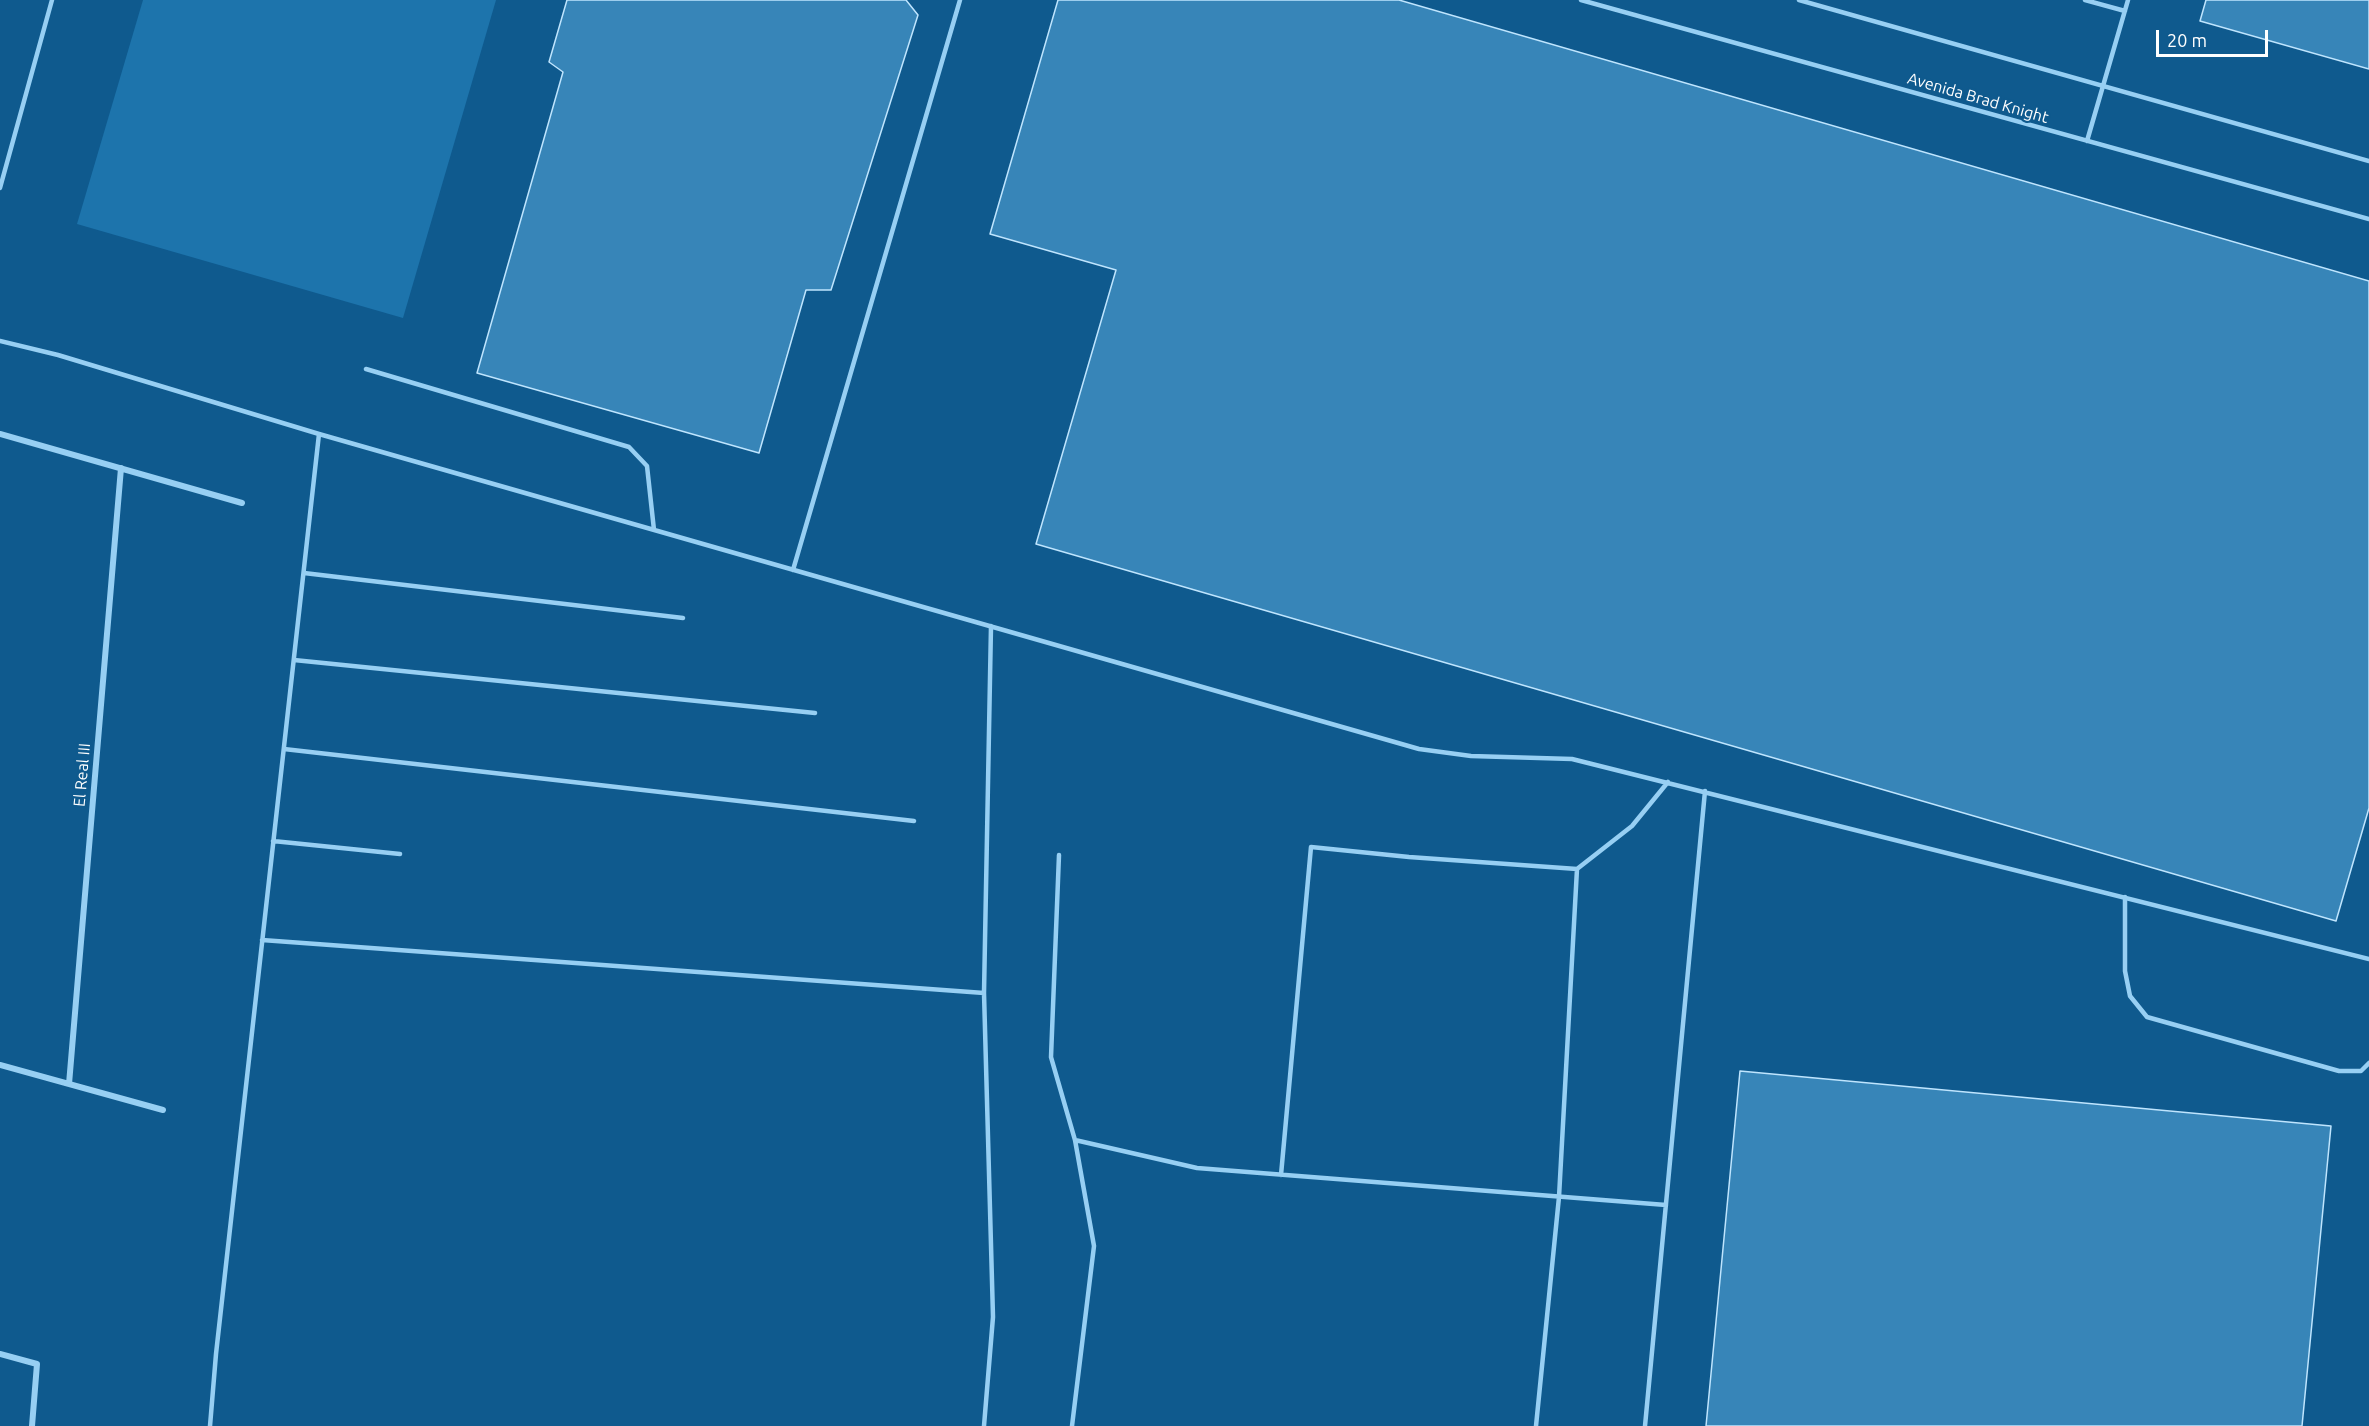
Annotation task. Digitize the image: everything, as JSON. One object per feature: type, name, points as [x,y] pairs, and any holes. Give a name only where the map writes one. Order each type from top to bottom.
[{"type":"street","points":[[0,434],[242,503]]},
{"type":"street","name":"El Real III","points":[[69,1084],[121,468]]},
{"type":"street","points":[[0,1065],[163,1110]]},
{"type":"street","points":[[0,1354],[37,1364],[32,1426]]},
{"type":"lane","points":[[0,188],[52,0]]},
{"type":"lane","points":[[793,570],[960,0]]},
{"type":"lane","name":"Avenida Brad Knight","points":[[1581,0],[2369,219]]},
{"type":"lane","points":[[1799,0],[2369,161]]},
{"type":"lane","points":[[2085,0],[2125,11]]},
{"type":"lane","points":[[2087,141],[2128,0]]},
{"type":"lane","points":[[0,341],[58,355],[319,434],[1419,749],[1471,756],[1572,759],[2369,959]]},
{"type":"lane","points":[[366,369],[630,447],[646,466],[654,530]]},
{"type":"lane","points":[[210,1426],[216,1354],[319,434]]},
{"type":"lane","points":[[304,573],[683,618]]},
{"type":"lane","points":[[984,1426],[993,1317],[984,993],[991,626]]},
{"type":"lane","points":[[294,660],[815,712]]},
{"type":"lane","points":[[284,749],[914,821]]},
{"type":"lane","points":[[1281,1175],[1311,847],[1409,858],[1578,869],[1632,826],[1668,782]]},
{"type":"lane","points":[[1645,1426],[1705,791]]},
{"type":"lane","points":[[273,841],[400,854]]},
{"type":"lane","points":[[1059,855],[1051,1057],[1075,1140],[1094,1246],[1072,1426]]},
{"type":"lane","points":[[1536,1426],[1559,1197],[1578,869]]},
{"type":"lane","points":[[2125,897],[2125,970],[2130,996],[2147,1017],[2339,1071],[2361,1071],[2369,1063]]},
{"type":"lane","points":[[262,940],[984,993]]},
{"type":"lane","points":[[1075,1140],[1197,1168],[1666,1205]]},
{"type":"shaded area","points":[[143,0],[496,0],[403,318],[77,224]]},
{"type":"building","points":[[567,0],[906,0],[918,15],[831,290],[806,290],[759,453],[477,373],[563,72],[549,62]]},
{"type":"building","points":[[1058,0],[1399,0],[2369,281],[2369,808],[2336,921],[1036,544],[1116,270],[990,234]]},
{"type":"building","points":[[2206,0],[2369,0],[2369,69],[2200,21]]},
{"type":"building","points":[[1740,1071],[2331,1126],[2302,1426],[1706,1426]]}]
